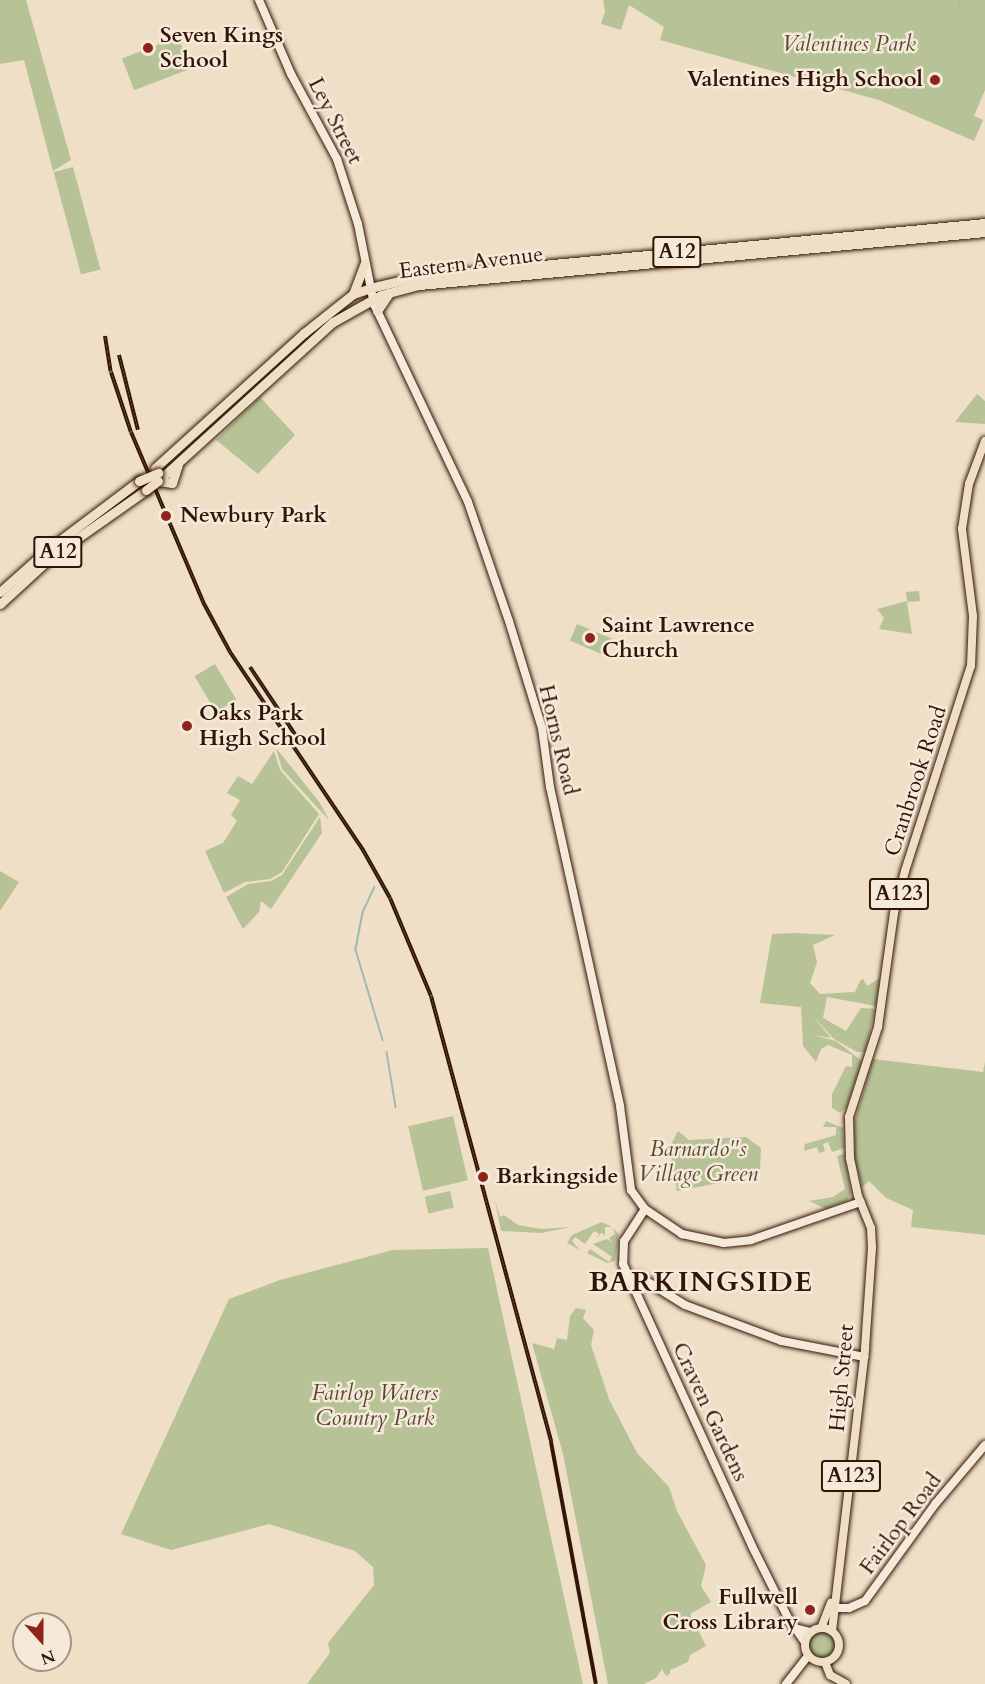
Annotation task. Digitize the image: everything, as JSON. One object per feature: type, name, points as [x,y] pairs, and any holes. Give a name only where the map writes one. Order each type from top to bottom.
[{"type":"highway","name":"Eastern Avenue","points":[[0,604],[52,556],[120,506],[146,490],[159,474],[320,321],[352,294],[416,277],[985,223]]},
{"type":"highway","name":"Eastern Avenue","points":[[159,474],[172,483],[178,463],[333,322],[372,298],[419,285],[985,231]]},
{"type":"highway","points":[[352,294],[365,263]]},
{"type":"highway","points":[[369,288],[376,291],[400,284],[419,285]]},
{"type":"highway","points":[[377,311],[389,293]]},
{"type":"highway","points":[[320,321],[363,296],[372,298]]},
{"type":"highway","name":"Eastern Avenue","points":[[0,591],[139,481],[159,474]]},
{"type":"highway","points":[[100,511],[120,506],[120,495]]},
{"type":"main road","name":"Cranbrook Road","points":[[861,1202],[850,1158],[849,1117],[878,1027],[899,892],[971,666],[973,616],[962,529],[969,484],[985,441]]},
{"type":"main road","name":"High Street","points":[[832,1631],[864,1357],[872,1233],[861,1202]]},
{"type":"main road","name":"High Street","points":[[822,1626],[835,1594]]},
{"type":"main road","points":[[832,1631],[822,1626],[810,1632],[805,1642],[808,1656],[825,1662],[830,1675],[846,1684]]},
{"type":"main road","name":"A123","points":[[825,1662],[835,1656],[839,1647],[832,1631]]},
{"type":"street","name":"Ley Street","points":[[259,0],[294,82],[337,159],[358,224],[372,298]]},
{"type":"street","name":"Horns Road","points":[[372,298],[468,502],[533,698],[620,1106],[631,1190],[645,1209]]},
{"type":"street","points":[[645,1209],[682,1234],[733,1242],[861,1202]]},
{"type":"street","name":"Craven Gardens","points":[[645,1209],[622,1248],[629,1279],[752,1546],[795,1628],[805,1642]]},
{"type":"street","points":[[629,1279],[640,1277],[685,1305],[782,1341]]},
{"type":"street","points":[[634,1291],[647,1288],[712,1322],[782,1341],[864,1357]]},
{"type":"street","name":"Fairlop Road","points":[[836,1608],[849,1608],[865,1601],[936,1503],[985,1445]]},
{"type":"street","points":[[795,1628],[810,1632]]},
{"type":"street","points":[[786,1684],[808,1656]]},
{"type":"green space","points":[[0,0],[26,0],[71,160],[53,171],[24,60],[0,64]]},
{"type":"green space","name":"Valentines Park","points":[[603,0],[985,0],[985,90],[974,116],[983,120],[974,141],[879,100],[660,40],[664,27],[629,5],[621,30],[601,24],[605,12]]},
{"type":"green space","points":[[178,37],[190,69],[134,90],[122,59]]},
{"type":"green space","points":[[73,167],[100,269],[81,275],[54,172]]},
{"type":"green space","points":[[977,394],[985,401],[985,424],[955,422]]},
{"type":"green space","points":[[260,397],[295,435],[258,474],[216,440]]},
{"type":"green space","points":[[919,591],[920,601],[907,602],[912,634],[879,629],[884,618],[877,609],[907,601],[906,592]]},
{"type":"green space","points":[[577,624],[612,639],[605,655],[570,641]]},
{"type":"green space","points":[[215,664],[237,700],[216,712],[194,676]]},
{"type":"green space","points":[[276,748],[320,803],[329,820],[282,769]]},
{"type":"green space","points":[[274,751],[280,770],[319,814],[282,872],[270,879],[245,882],[224,893],[205,851],[223,843],[237,821],[231,815],[240,800],[227,793],[238,776],[252,784]]},
{"type":"green space","points":[[320,817],[322,833],[271,909],[261,901],[259,912],[243,929],[226,897],[248,884],[271,881],[282,875]]},
{"type":"green space","points":[[0,871],[19,882],[0,911]]},
{"type":"green space","points":[[772,934],[835,935],[813,945],[817,962],[810,983],[820,994],[855,992],[863,979],[867,986],[880,978],[876,1006],[827,997],[823,1018],[846,1031],[861,1008],[875,1009],[865,1052],[857,1052],[834,1039],[813,1016],[831,1038],[813,1035],[836,1041],[862,1061],[846,1108],[840,1113],[832,1108],[832,1094],[846,1066],[852,1067],[852,1055],[828,1045],[821,1049],[816,1062],[803,1046],[801,1007],[760,1003]]},
{"type":"green space","points":[[873,1059],[983,1072],[985,1062],[985,1235],[911,1227],[913,1210],[886,1198],[869,1181],[862,1187],[855,1159],[854,1124]]},
{"type":"green space","points":[[453,1116],[468,1180],[423,1191],[408,1126]]},
{"type":"green space","points":[[826,1121],[843,1128],[844,1148],[832,1152],[828,1142],[823,1144],[825,1151],[819,1153],[817,1147],[804,1151],[805,1144],[836,1135],[836,1127],[823,1127]]},
{"type":"green space","name":"Barnardo''s Village Green","points":[[678,1131],[689,1140],[746,1137],[761,1148],[760,1169],[746,1178],[677,1191],[670,1147]]},
{"type":"green space","points":[[844,1154],[851,1193],[848,1200],[826,1209],[809,1201],[833,1197],[845,1189],[837,1156]]},
{"type":"green space","points":[[450,1191],[454,1208],[428,1213],[425,1197]]},
{"type":"green space","points":[[495,1200],[500,1217],[504,1215],[518,1225],[541,1229],[571,1227],[541,1233],[501,1231]]},
{"type":"green space","points":[[602,1222],[612,1227],[605,1227],[605,1235],[601,1233],[597,1238],[599,1234],[594,1231],[585,1244],[575,1237],[572,1241],[580,1250],[567,1243],[572,1235]]},
{"type":"green space","points":[[613,1228],[619,1234],[615,1261],[607,1263],[587,1253],[590,1249],[609,1262],[612,1257],[593,1244],[607,1239],[612,1242],[609,1238],[615,1234]]},
{"type":"green space","name":"Fairlop Waters Country Park","points":[[488,1248],[583,1684],[307,1684],[330,1653],[328,1643],[374,1585],[373,1567],[355,1551],[269,1524],[171,1550],[121,1534],[229,1299],[280,1280],[393,1250]]},
{"type":"green space","points":[[576,1308],[586,1310],[583,1318],[594,1330],[591,1345],[609,1399],[637,1453],[669,1487],[677,1511],[706,1565],[701,1586],[711,1602],[690,1614],[706,1646],[690,1655],[688,1662],[670,1670],[670,1674],[666,1676],[662,1669],[656,1678],[644,1684],[608,1684],[563,1454],[532,1343],[554,1349],[557,1338],[567,1340],[570,1316]]},
{"type":"green space","points":[[823,1630],[831,1633],[836,1644],[832,1655],[823,1659],[810,1653],[808,1644],[811,1635]]},
{"type":"waterway","points":[[375,887],[363,913],[356,950],[383,1040]]},
{"type":"waterway","points":[[387,1052],[396,1107]]},
{"type":"railway","points":[[105,336],[111,372],[131,432],[203,602],[230,652],[363,850],[390,898],[431,996],[551,1442],[596,1684]]},
{"type":"railway","points":[[119,355],[138,430]]},
{"type":"railway","points":[[250,667],[300,742]]},
{"type":"place","name":"Seven Kings School","points":[[148,48]]},
{"type":"place","name":"Valentines High School","points":[[935,80]]},
{"type":"place","name":"Newbury Park","points":[[166,516]]},
{"type":"place","name":"Saint Lawrence Church","points":[[590,638]]},
{"type":"place","name":"Oaks Park High School","points":[[187,726]]},
{"type":"place","name":"Barkingside","points":[[483,1177]]},
{"type":"place","name":"Fullwell Cross Library","points":[[810,1610]]},
{"type":"district","name":"BARKINGSIDE","points":[[701,1282]]}]
